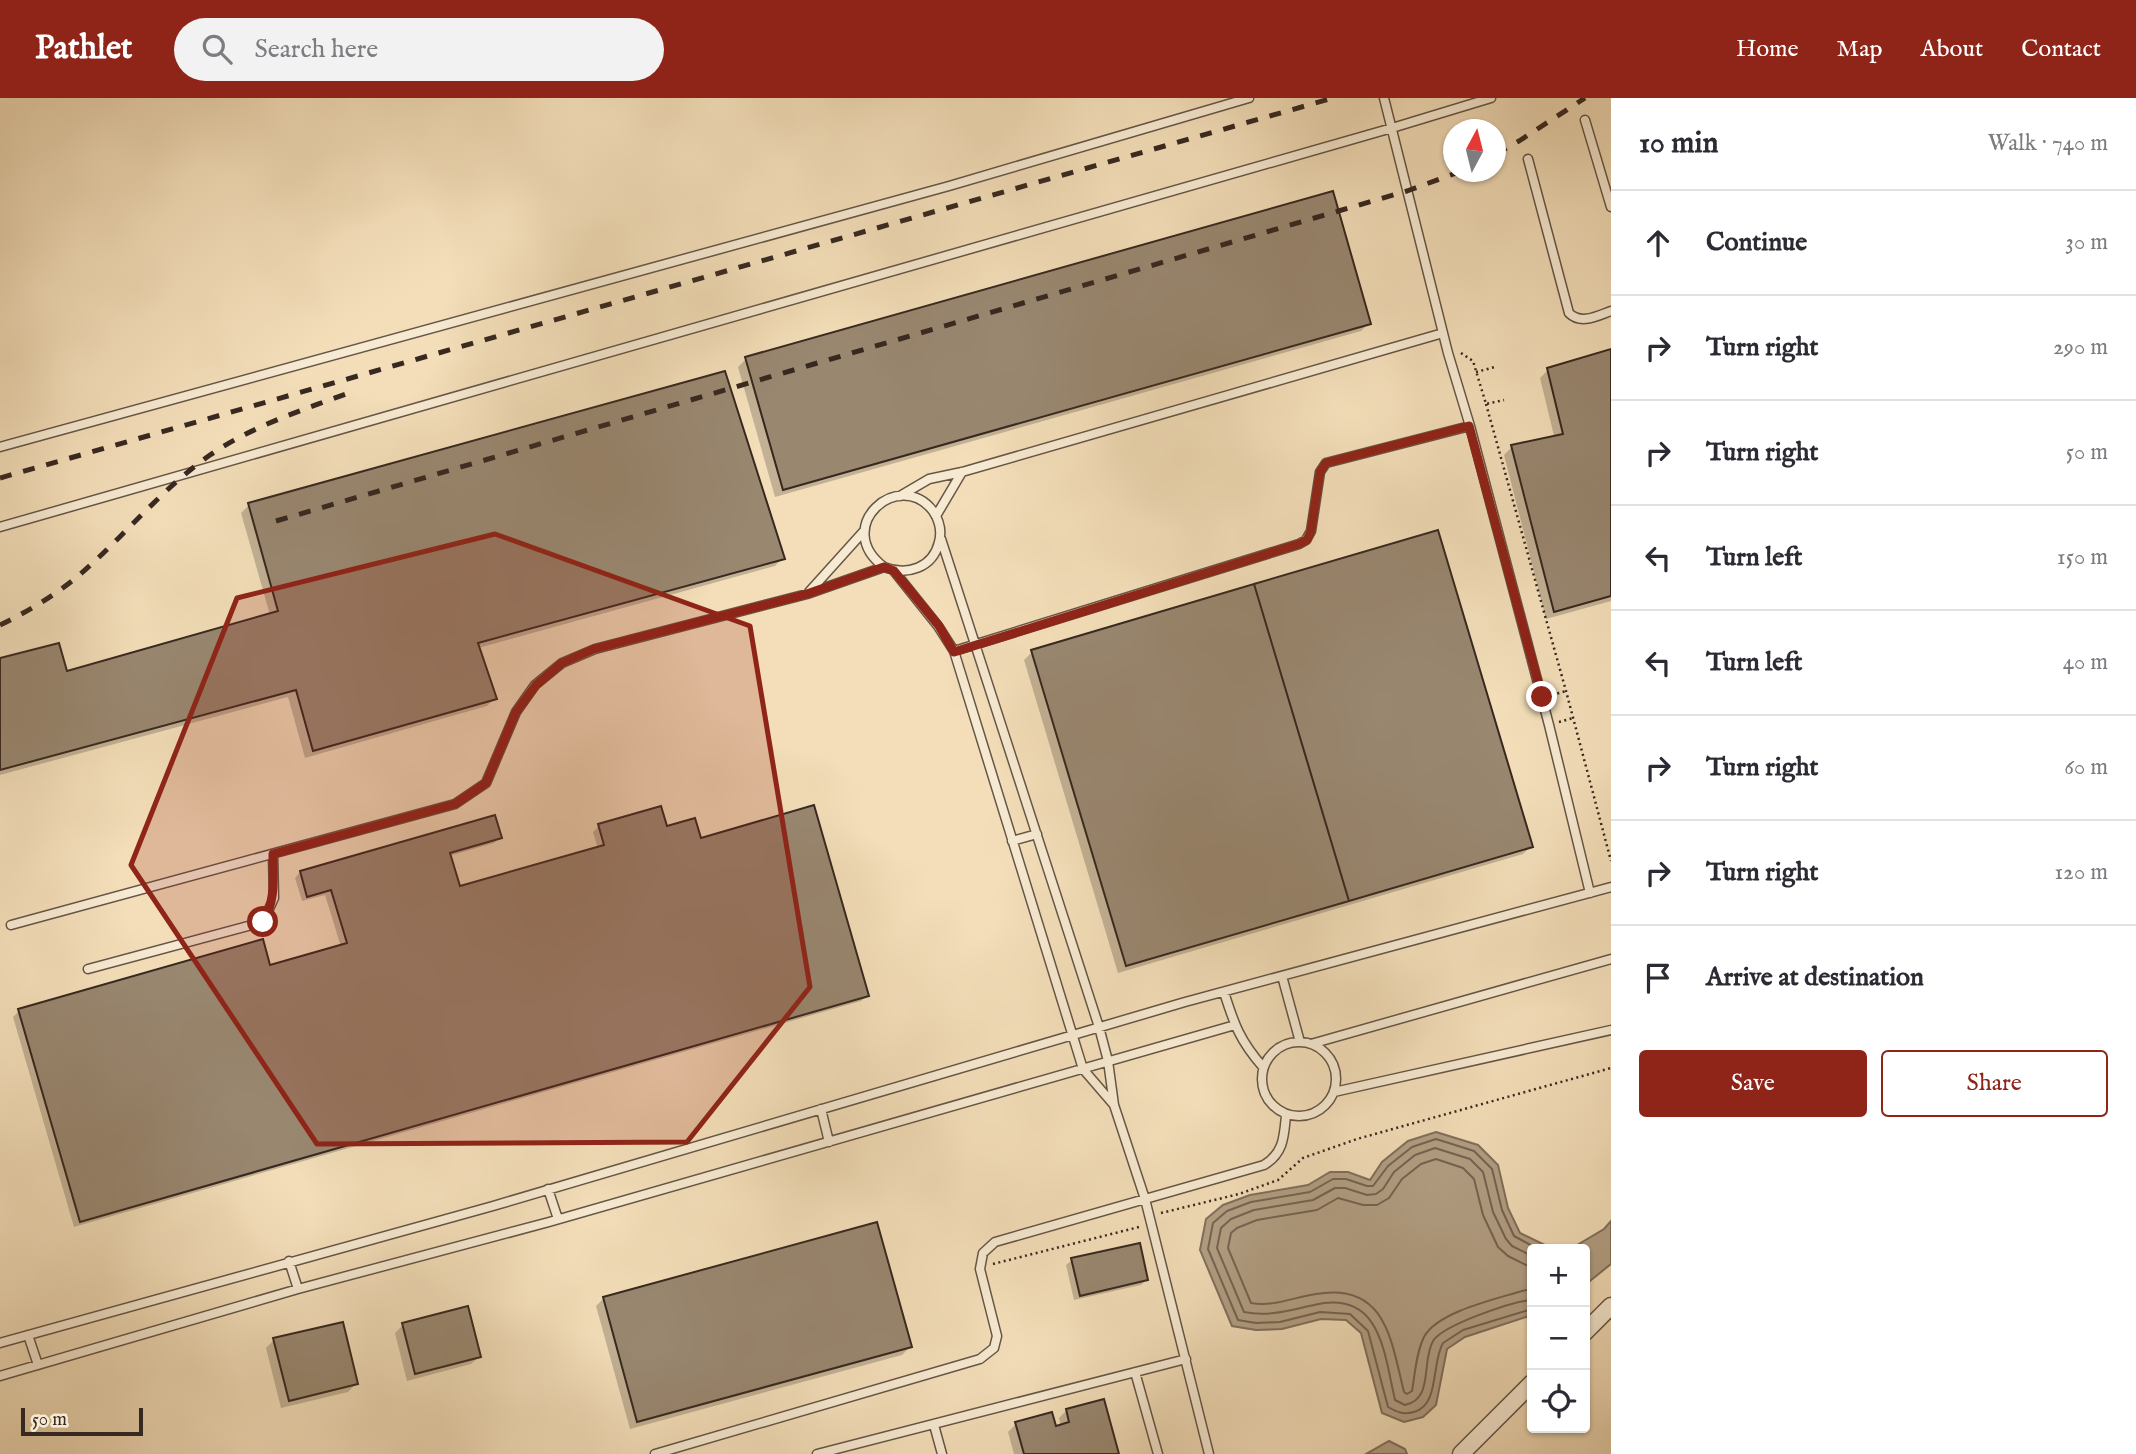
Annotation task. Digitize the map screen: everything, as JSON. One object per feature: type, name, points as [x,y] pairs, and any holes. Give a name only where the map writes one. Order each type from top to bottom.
[{"type":"street","points":[[1590,1327],[1611,1306]]},
{"type":"street","points":[[1461,1454],[1527,1388]]},
{"type":"lane","points":[[0,447],[949,186],[1249,98]]},
{"type":"lane","points":[[1384,98],[1443,333],[1549,725],[1590,894]]},
{"type":"lane","points":[[0,527],[1491,98]]},
{"type":"lane","points":[[1585,120],[1611,207]]},
{"type":"lane","points":[[1528,159],[1569,313],[1583,320],[1611,311]]},
{"type":"lane","points":[[807,594],[864,531],[872,511],[889,498],[900,496],[929,479],[962,472],[1443,333]]},
{"type":"lane","points":[[954,652],[1299,544],[1307,540],[1311,531],[1320,472],[1326,463],[1469,426]]},
{"type":"lane","points":[[936,516],[962,472]]},
{"type":"lane","points":[[900,496],[921,500],[936,516],[940,536],[1100,1027],[1114,1105],[1145,1199],[1209,1454]]},
{"type":"lane","points":[[864,531],[869,552],[884,567],[905,572],[925,564],[933,556],[940,536]]},
{"type":"lane","points":[[11,925],[455,804],[486,783],[516,712],[536,685],[562,663],[594,649],[807,594],[884,567]]},
{"type":"lane","points":[[894,571],[939,626],[954,652],[1083,1069],[1114,1105]]},
{"type":"lane","points":[[1012,841],[1037,834]]},
{"type":"lane","points":[[88,969],[263,922],[274,898],[273,854]]},
{"type":"lane","points":[[0,1343],[548,1189],[1100,1027],[1611,887]]},
{"type":"lane","points":[[1311,1044],[1611,959]]},
{"type":"lane","points":[[1282,976],[1300,1042]]},
{"type":"lane","points":[[1224,992],[1245,1047],[1264,1067]]},
{"type":"lane","points":[[0,1376],[298,1289],[558,1219],[1235,1025]]},
{"type":"lane","points":[[1334,1092],[1611,1030]]},
{"type":"lane","points":[[1300,1042],[1311,1044],[1322,1050],[1335,1069],[1334,1092],[1320,1110],[1309,1115],[1286,1115],[1276,1109],[1263,1090],[1261,1078],[1264,1067],[1269,1056],[1278,1048],[1300,1042]]},
{"type":"lane","points":[[821,1109],[829,1142]]},
{"type":"lane","points":[[655,1454],[980,1359],[994,1348],[997,1336],[980,1269],[983,1253],[995,1242],[1264,1165],[1271,1161],[1283,1145],[1286,1115]]},
{"type":"lane","points":[[548,1189],[558,1219]]},
{"type":"lane","points":[[289,1261],[298,1289]]},
{"type":"lane","points":[[28,1335],[38,1365]]},
{"type":"lane","points":[[817,1454],[1186,1359]]},
{"type":"lane","points":[[1135,1372],[1158,1454]]},
{"type":"lane","points":[[934,1425],[942,1454]]},
{"type":"path","points":[[1473,361],[1557,657],[1611,861]]},
{"type":"path","points":[[1476,372],[1495,367]]},
{"type":"path","points":[[1486,404],[1504,400]]},
{"type":"path","points":[[980,1269],[1006,1259],[1150,1224],[1160,1213],[1239,1194],[1278,1180],[1303,1158],[1357,1139],[1611,1068]]},
{"type":"highlighted area","points":[[495,534],[750,626],[810,987],[687,1142],[317,1144],[131,865],[237,598]]},
{"type":"water","points":[[1436,1132],[1478,1145],[1498,1165],[1508,1208],[1520,1233],[1543,1244],[1527,1244],[1527,1317],[1465,1337],[1447,1349],[1436,1405],[1423,1417],[1404,1422],[1382,1413],[1361,1333],[1346,1320],[1321,1319],[1282,1329],[1256,1330],[1232,1326],[1200,1250],[1206,1219],[1223,1205],[1250,1195],[1308,1185],[1330,1172],[1348,1172],[1370,1180],[1382,1162],[1408,1141]]},
{"type":"water","points":[[1611,1221],[1611,1264],[1590,1281],[1590,1244],[1579,1244],[1604,1229]]},
{"type":"water","points":[[1389,1441],[1405,1449],[1407,1454],[1366,1454]]},
{"type":"building","points":[[1333,191],[1371,324],[783,490],[745,357]]},
{"type":"building","points":[[1611,349],[1611,596],[1554,612],[1511,445],[1563,434],[1547,368]]},
{"type":"building","points":[[725,371],[785,559],[478,643],[497,699],[313,751],[296,690],[0,770],[0,658],[59,643],[67,671],[278,611],[248,503]]},
{"type":"building","points":[[1438,530],[1533,847],[1349,901],[1254,584]]},
{"type":"building","points":[[1254,584],[1349,901],[1126,966],[1031,650]]},
{"type":"building","points":[[814,805],[869,996],[80,1222],[18,1009],[263,939],[270,965],[347,943],[331,890],[307,897],[300,871],[495,815],[502,838],[450,853],[460,886],[604,845],[598,824],[661,806],[667,826],[695,818],[701,838]]},
{"type":"building","points":[[877,1222],[912,1347],[637,1422],[603,1297]]},
{"type":"building","points":[[1140,1243],[1148,1280],[1080,1296],[1071,1258]]},
{"type":"building","points":[[468,1306],[481,1357],[415,1374],[402,1323]]},
{"type":"building","points":[[343,1322],[358,1384],[289,1401],[273,1338]]},
{"type":"building","points":[[1104,1399],[1119,1454],[1024,1454],[1015,1422],[1052,1412],[1056,1426],[1069,1422],[1066,1409]]},
{"type":"railway","points":[[0,478],[1333,98]]},
{"type":"railway","points":[[1506,148],[1585,98]]},
{"type":"railway","points":[[276,521],[1407,191],[1443,178]]},
{"type":"railway","points":[[0,625],[40,603],[77,577],[175,483],[210,455],[259,428],[346,394]]},
{"type":"route","points":[[263,922],[274,898],[273,854],[455,804],[486,783],[516,712],[536,685],[562,663],[594,649],[807,594],[884,567],[894,571],[939,626],[954,652],[1299,544],[1307,540],[1311,531],[1320,472],[1326,463],[1469,426],[1542,697]]}]
